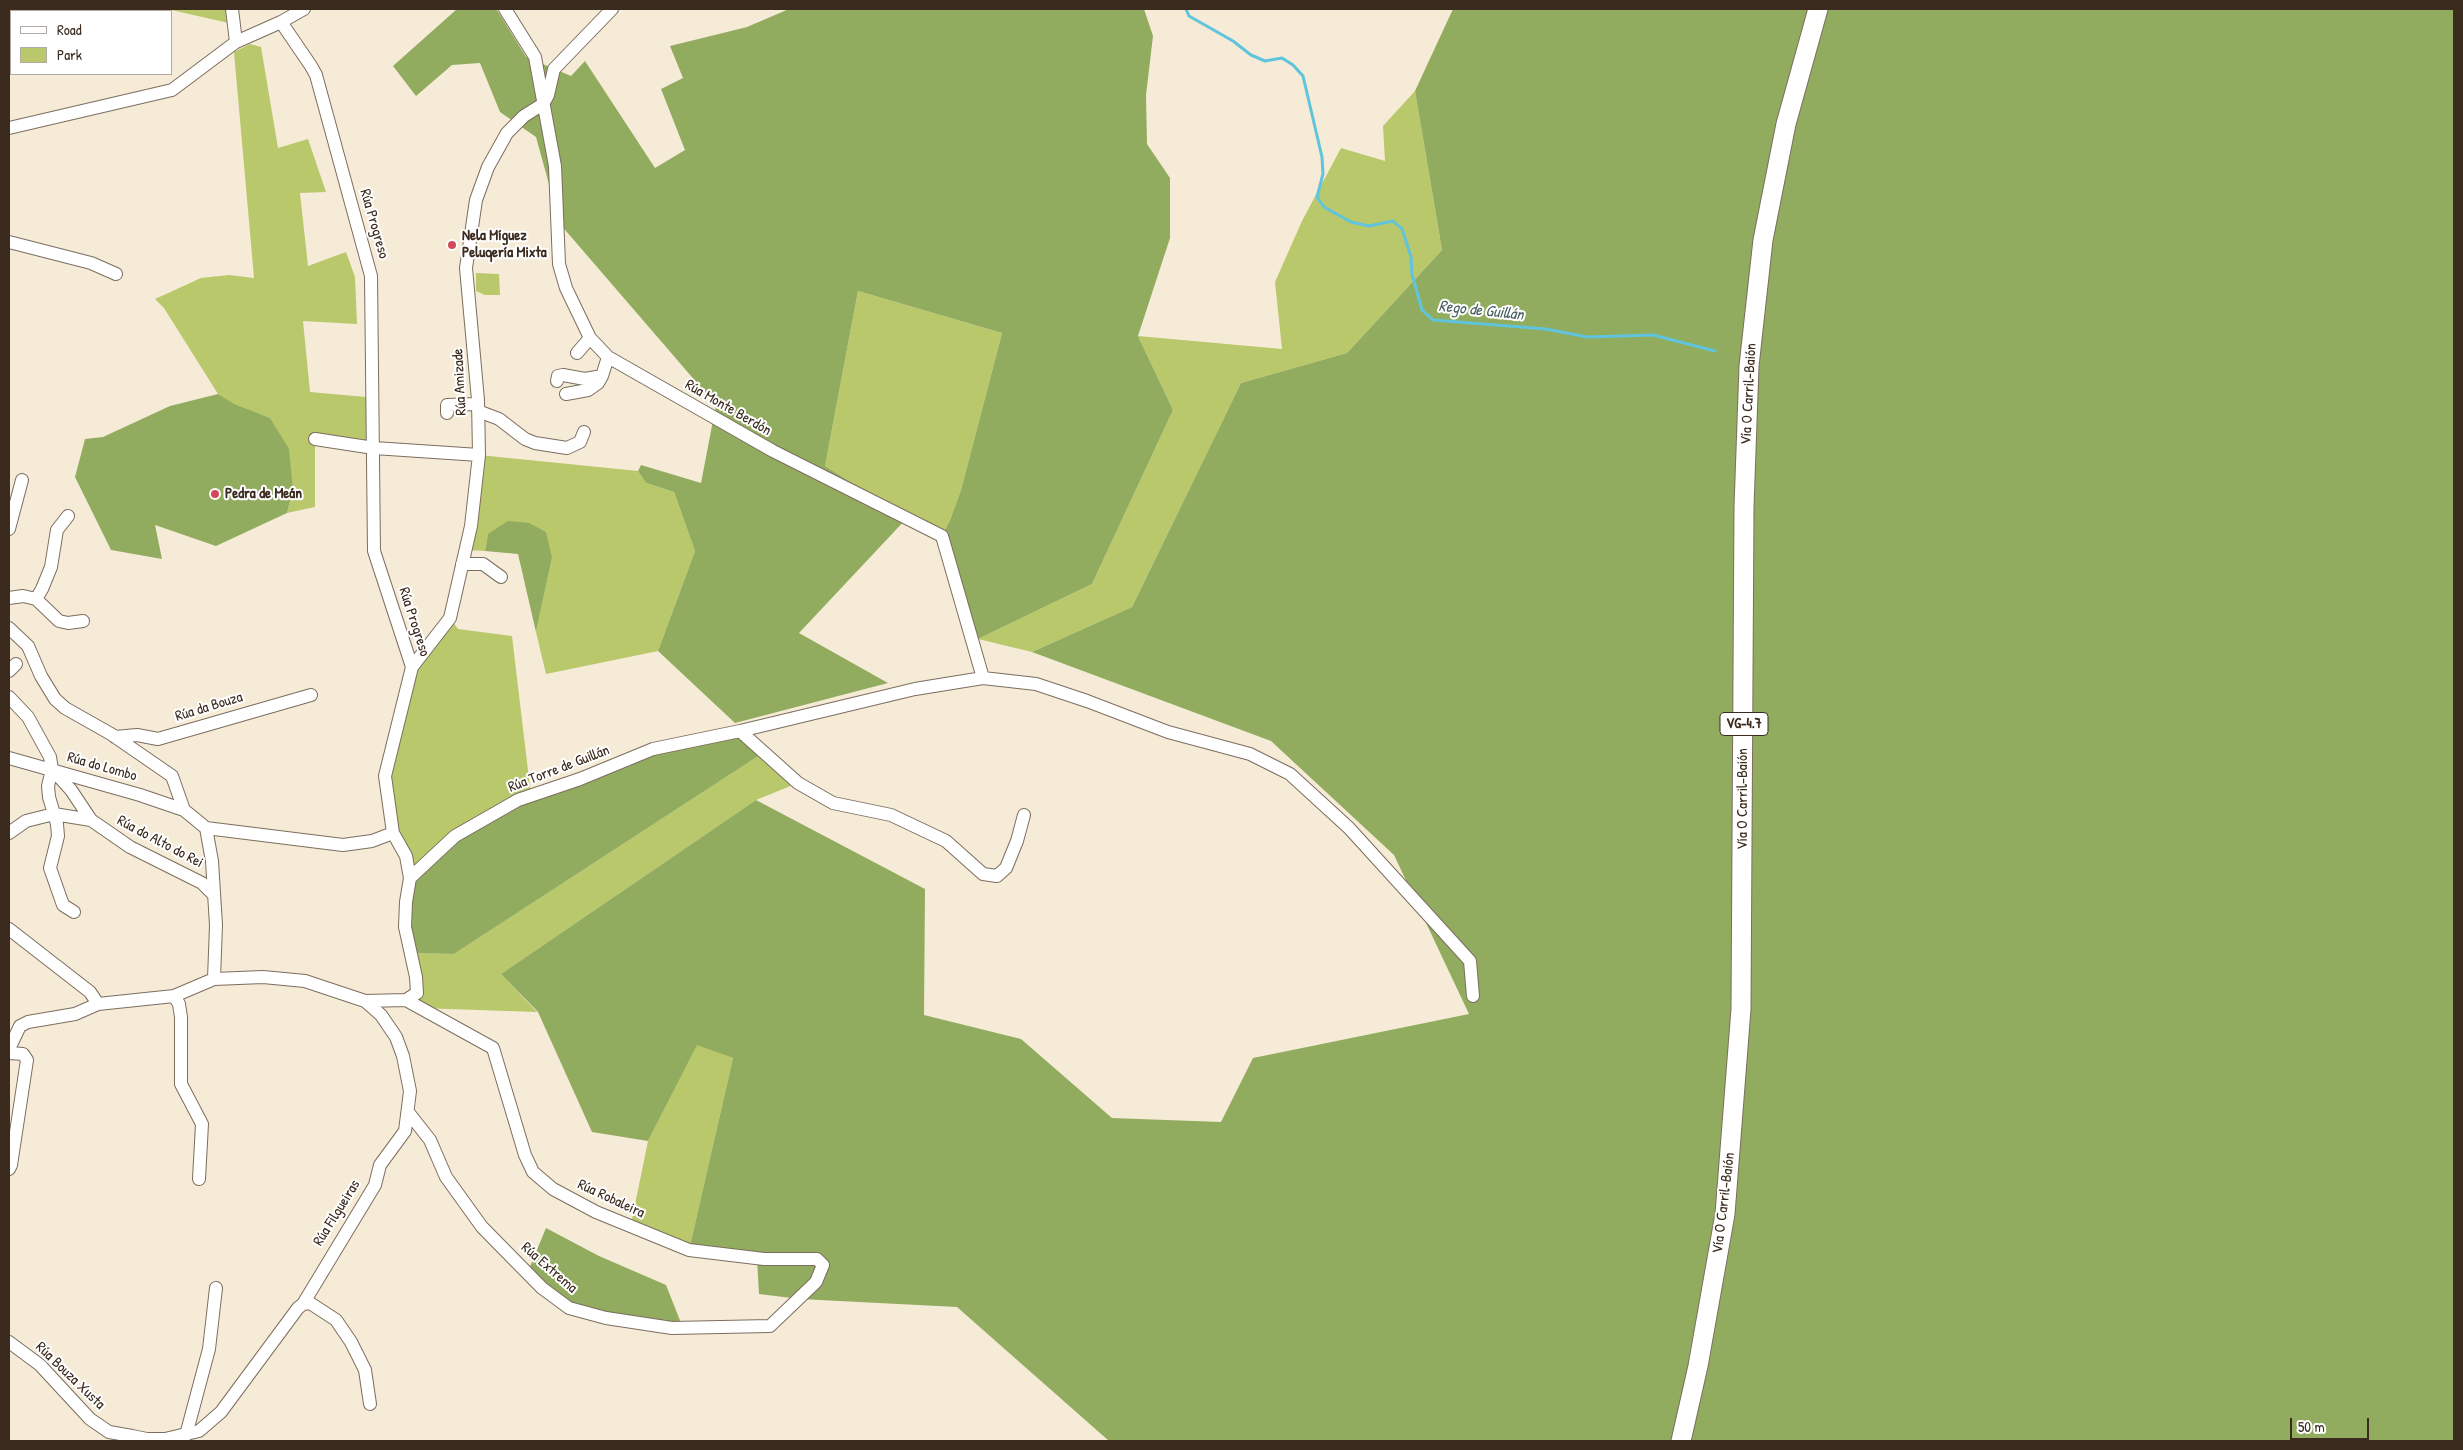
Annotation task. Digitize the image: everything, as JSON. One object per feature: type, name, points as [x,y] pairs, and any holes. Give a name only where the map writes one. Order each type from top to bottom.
[{"type":"highway","name":"Vía O Carril-Baión","points":[[1681,1441],[1698,1366],[1725,1214],[1741,1008],[1744,507],[1749,366],[1763,240],[1786,124],[1818,9]]},
{"type":"street","points":[[232,9],[236,42]]},
{"type":"street","points":[[9,128],[172,90],[236,42],[281,22],[304,9]]},
{"type":"street","points":[[505,9],[535,57],[543,104]]},
{"type":"street","points":[[543,104],[554,69],[612,9]]},
{"type":"street","name":"Rúa Progreso","points":[[281,22],[312,66],[316,76],[371,276],[374,551],[412,667],[385,776],[393,833]]},
{"type":"street","name":"Rúa Monte Berdón","points":[[543,104],[554,166],[559,264],[566,288],[590,338],[608,357],[772,451],[942,536],[983,678]]},
{"type":"street","name":"Rúa Amizade","points":[[412,667],[450,618],[471,526],[479,455],[478,379],[466,268],[476,200],[488,167],[507,133],[524,116],[543,104]]},
{"type":"street","points":[[9,242],[91,263],[116,274]]},
{"type":"street","points":[[578,353],[590,338]]},
{"type":"street","points":[[566,394],[588,390],[598,383],[608,357]]},
{"type":"street","points":[[557,381],[558,376],[562,375],[585,379],[602,376]]},
{"type":"street","points":[[447,413],[447,405],[478,408],[499,419],[525,439],[552,443],[567,448],[577,444],[584,432]]},
{"type":"street","points":[[315,439],[374,448],[479,455]]},
{"type":"street","points":[[9,529],[22,480]]},
{"type":"street","points":[[36,598],[51,567],[57,530],[68,516]]},
{"type":"street","points":[[462,564],[483,564],[501,577]]},
{"type":"street","points":[[9,598],[23,596],[36,598],[59,620],[68,623],[76,620],[83,621]]},
{"type":"street","points":[[9,628],[28,646],[55,699],[65,708],[115,737],[172,776],[184,810],[206,828],[343,845],[372,841],[393,833],[406,856],[410,878],[406,902],[405,927],[416,977],[417,993],[406,1000],[365,1001],[305,981],[263,977],[214,980],[174,996],[98,1004],[75,1014],[28,1022],[20,1026],[9,1048]]},
{"type":"street","name":"Rúa Torre de Guillán","points":[[410,878],[455,836],[518,800],[580,779],[652,750],[740,731],[915,688],[983,678],[1036,684],[1168,732],[1250,754],[1290,774],[1349,828],[1470,960],[1473,996]]},
{"type":"street","name":"Rúa da Bouza","points":[[115,737],[137,735],[158,739],[311,695]]},
{"type":"street","points":[[9,697],[28,717],[44,742],[50,757],[52,769],[48,786],[58,836],[50,868],[63,905],[74,912]]},
{"type":"street","points":[[740,731],[798,782],[833,803],[891,815],[946,841],[983,874],[997,876],[1006,868],[1017,841],[1024,815]]},
{"type":"street","name":"Rúa do Lombo","points":[[9,758],[52,769],[184,810]]},
{"type":"street","name":"Rúa do Alto do Rei","points":[[52,769],[71,790],[91,820],[130,847],[202,883],[213,894]]},
{"type":"street","name":"Rúa do Alto do Rei","points":[[9,833],[26,822],[54,814],[91,820]]},
{"type":"street","points":[[206,828],[212,861],[216,924],[214,980]]},
{"type":"street","points":[[9,929],[90,992],[98,1004]]},
{"type":"street","points":[[174,996],[179,1004],[181,1018],[181,1084],[202,1124],[199,1179]]},
{"type":"street","name":"Rúa Robaleira","points":[[406,1000],[493,1048],[525,1155],[533,1172],[553,1189],[596,1212],[689,1250],[764,1259],[817,1259],[824,1264],[816,1282],[770,1326]]},
{"type":"street","name":"Rúa Filgueiras","points":[[135,1439],[165,1439],[199,1432],[221,1412],[298,1308],[303,1304],[374,1185],[380,1165],[404,1131],[410,1091],[403,1056],[396,1036],[381,1015],[365,1001]]},
{"type":"street","points":[[9,1053],[23,1054],[27,1060],[9,1169]]},
{"type":"street","name":"Rúa Extrema","points":[[408,1112],[430,1140],[446,1177],[482,1227],[542,1288],[569,1308],[606,1318],[672,1328],[770,1326]]},
{"type":"street","points":[[186,1435],[209,1349],[216,1288]]},
{"type":"street","points":[[303,1304],[310,1303],[336,1320],[351,1342],[365,1370],[370,1404]]},
{"type":"street","name":"Rúa Bouza Xusta","points":[[9,1342],[40,1365],[107,1436],[135,1439]]},
{"type":"green space","points":[[167,9],[232,9],[233,24],[172,10]]},
{"type":"green space","points":[[457,9],[497,10],[526,57],[571,76],[585,61],[655,168],[685,150],[661,89],[683,78],[670,46],[747,27],[789,9],[1144,9],[1153,36],[1146,95],[1147,144],[1170,178],[1170,238],[1138,336],[1173,410],[1092,584],[978,639],[942,536],[961,490],[1002,333],[858,291],[825,466],[907,518],[799,633],[888,683],[735,723],[658,651],[695,551],[674,492],[646,483],[638,471],[641,465],[701,483],[716,405],[560,224],[536,137],[500,112],[480,63],[452,65],[416,96],[393,66]]},
{"type":"green space","points":[[1453,9],[2454,9],[2454,1441],[1109,1441],[957,1307],[800,1299],[759,1294],[757,1259],[689,1250],[733,1058],[697,1045],[648,1141],[592,1132],[538,1012],[501,974],[756,800],[925,889],[924,1015],[1021,1039],[1112,1118],[1221,1122],[1253,1058],[1469,1014],[1394,855],[1271,741],[1032,652],[1132,607],[1241,383],[1347,353],[1442,250],[1415,91]]},
{"type":"green space","points":[[250,44],[261,47],[278,148],[308,139],[326,192],[300,193],[308,266],[346,252],[355,277],[357,324],[303,321],[310,392],[366,397],[366,443],[315,440],[315,507],[287,513],[293,489],[270,418],[232,405],[218,394],[164,308],[155,299],[201,278],[229,275],[254,278],[234,52]]},
{"type":"green space","points":[[1415,91],[1442,250],[1347,353],[1241,383],[1132,607],[1032,652],[978,639],[1092,584],[1173,410],[1138,336],[1282,349],[1275,282],[1302,221],[1341,148],[1385,161],[1383,126]]},
{"type":"green space","points":[[476,273],[499,274],[500,295],[485,295],[476,291]]},
{"type":"green space","points":[[858,291],[1002,333],[961,490],[942,536],[906,518],[825,466]]},
{"type":"green space","points":[[218,394],[234,404],[270,418],[289,449],[293,489],[287,513],[216,546],[155,525],[162,559],[111,550],[75,477],[85,439],[103,437],[170,406]]},
{"type":"green space","points":[[479,455],[638,471],[646,483],[674,492],[695,551],[658,651],[546,674],[536,632],[552,558],[488,534],[485,551],[466,550]]},
{"type":"green space","points":[[508,521],[529,523],[546,532],[552,558],[536,632],[518,554],[485,551],[488,534]]},
{"type":"green space","points":[[450,618],[458,629],[512,636],[531,796],[410,878],[393,833],[385,776],[412,667]]},
{"type":"green space","points":[[740,731],[763,753],[454,954],[410,953],[410,878],[455,836],[531,796],[653,749]]},
{"type":"green space","points":[[763,753],[798,783],[756,800],[501,974],[537,1012],[419,1008],[410,953],[454,954]]},
{"type":"green space","points":[[697,1044],[733,1058],[689,1250],[631,1224],[648,1141]]},
{"type":"green space","points":[[546,1228],[599,1256],[666,1285],[681,1323],[613,1319],[552,1295],[527,1274]]},
{"type":"waterway","name":"Rego de Guillán","points":[[1186,9],[1189,16],[1233,41],[1251,55],[1265,61],[1282,58],[1293,65],[1303,76],[1322,157],[1323,174],[1317,197],[1324,207],[1351,222],[1369,226],[1393,221],[1402,229],[1411,257],[1412,274],[1422,310],[1433,320],[1546,329],[1587,337],[1653,335],[1715,351]]},
{"type":"place","name":"Nela Míguez Peluqería Mixta","points":[[452,245]]},
{"type":"place","name":"Pedra de Meán","points":[[215,494]]}]
